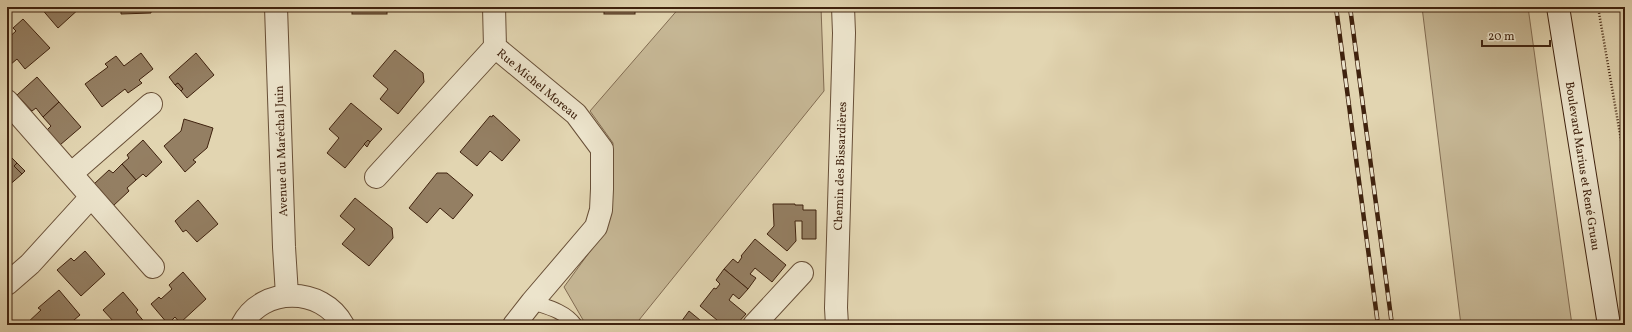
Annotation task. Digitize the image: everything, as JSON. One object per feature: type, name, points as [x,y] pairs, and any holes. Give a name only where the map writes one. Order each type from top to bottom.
[{"type":"street","name":"Avenue du Maréchal Juin","points":[[276,7],[287,295]]},
{"type":"street","name":"Rue Michel Moreau","points":[[376,177],[495,47],[494,7]]},
{"type":"street","name":"Chemin des Bissardières","points":[[837,325],[836,308],[844,33],[842,7]]},
{"type":"street","name":"Boulevard Marius et René Gruau","points":[[1558,7],[1609,325]]},
{"type":"street","name":"Rue Michel Moreau","points":[[495,47],[576,114],[602,149],[601,210],[596,227],[514,325]]},
{"type":"street","points":[[7,100],[153,267]]},
{"type":"street","points":[[72,173],[150,104]]},
{"type":"street","points":[[7,284],[30,264],[91,197]]},
{"type":"street","points":[[754,325],[802,273]]},
{"type":"street","points":[[242,325],[245,319],[256,307],[271,298],[287,295],[307,296],[325,304],[339,318],[343,325]]},
{"type":"lane","points":[[532,302],[550,308],[570,318],[575,325]]},
{"type":"path","points":[[1598,7],[1625,163]]},
{"type":"shaded area","points":[[680,7],[821,7],[824,91],[635,325],[586,325],[564,287],[607,228],[613,143],[590,111]]},
{"type":"shaded area","points":[[1422,7],[1528,7],[1572,325],[1461,325]]},
{"type":"building","points":[[40,7],[81,7],[58,28]]},
{"type":"building","points":[[121,7],[151,7],[151,13],[121,14]]},
{"type":"building","points":[[352,7],[387,7],[387,14],[352,14]]},
{"type":"building","points":[[455,7],[455,8],[428,8]]},
{"type":"building","points":[[529,7],[560,7],[560,11],[529,11]]},
{"type":"building","points":[[604,7],[635,7],[635,14],[604,14]]},
{"type":"building","points":[[23,19],[50,48],[25,69],[17,59],[10,65],[7,62],[7,39],[16,31],[13,28]]},
{"type":"building","points":[[395,50],[423,73],[424,82],[398,114],[380,99],[388,89],[373,76]]},
{"type":"building","points":[[141,53],[153,69],[139,80],[142,83],[128,93],[125,89],[102,107],[85,84],[108,67],[105,64],[116,56],[124,66]]},
{"type":"building","points":[[196,53],[214,75],[187,98],[181,91],[183,89],[178,83],[175,85],[169,77]]},
{"type":"building","points":[[37,77],[59,102],[43,117],[36,108],[32,111],[17,95]]},
{"type":"building","points":[[178,83],[183,89],[181,91],[175,85]]},
{"type":"building","points":[[59,102],[81,127],[60,145],[47,130],[51,126],[43,117]]},
{"type":"building","points":[[351,103],[382,129],[370,142],[368,140],[345,168],[327,153],[339,138],[329,129]]},
{"type":"building","points":[[493,115],[520,140],[502,161],[490,151],[477,166],[460,152],[490,116],[492,117]]},
{"type":"building","points":[[184,119],[213,128],[207,148],[193,160],[196,162],[185,172],[164,146],[181,131]]},
{"type":"building","points":[[143,140],[162,162],[146,177],[143,174],[136,180],[122,164],[129,158],[127,155]]},
{"type":"building","points":[[368,140],[370,142],[367,147],[364,144]]},
{"type":"building","points":[[8,154],[17,163],[14,166],[22,174],[7,187],[7,155]]},
{"type":"building","points":[[17,163],[25,171],[22,174],[14,166]]},
{"type":"building","points":[[122,164],[136,180],[127,188],[129,191],[113,206],[94,184],[109,170],[113,173]]},
{"type":"building","points":[[437,173],[447,173],[473,195],[453,219],[440,208],[427,223],[409,208]]},
{"type":"building","points":[[355,198],[392,228],[393,238],[369,266],[342,244],[355,229],[340,216]]},
{"type":"building","points":[[198,200],[218,224],[197,242],[186,230],[183,232],[175,221]]},
{"type":"building","points":[[773,204],[803,205],[803,210],[816,210],[816,239],[802,239],[802,221],[795,221],[796,241],[787,251],[767,234],[774,226]]},
{"type":"building","points":[[755,239],[786,265],[772,282],[755,268],[750,274],[756,278],[748,289],[724,269],[733,259],[738,263],[742,257],[741,256]]},
{"type":"building","points":[[85,251],[105,274],[81,296],[57,270],[71,258],[74,261]]},
{"type":"building","points":[[724,269],[748,289],[739,299],[733,294],[729,300],[746,314],[736,325],[723,325],[700,306],[714,288],[716,289],[720,284],[716,280]]},
{"type":"building","points":[[183,272],[206,299],[180,323],[175,317],[168,324],[151,304],[159,297],[161,299],[172,289],[169,285]]},
{"type":"building","points":[[59,290],[80,315],[68,325],[25,325],[41,310],[38,308]]},
{"type":"building","points":[[123,292],[138,310],[136,312],[147,325],[111,325],[114,322],[103,310]]},
{"type":"building","points":[[689,311],[706,325],[684,325],[681,322]]},
{"type":"railway","points":[[1336,7],[1378,325]]},
{"type":"railway","points":[[1350,7],[1392,325]]}]
